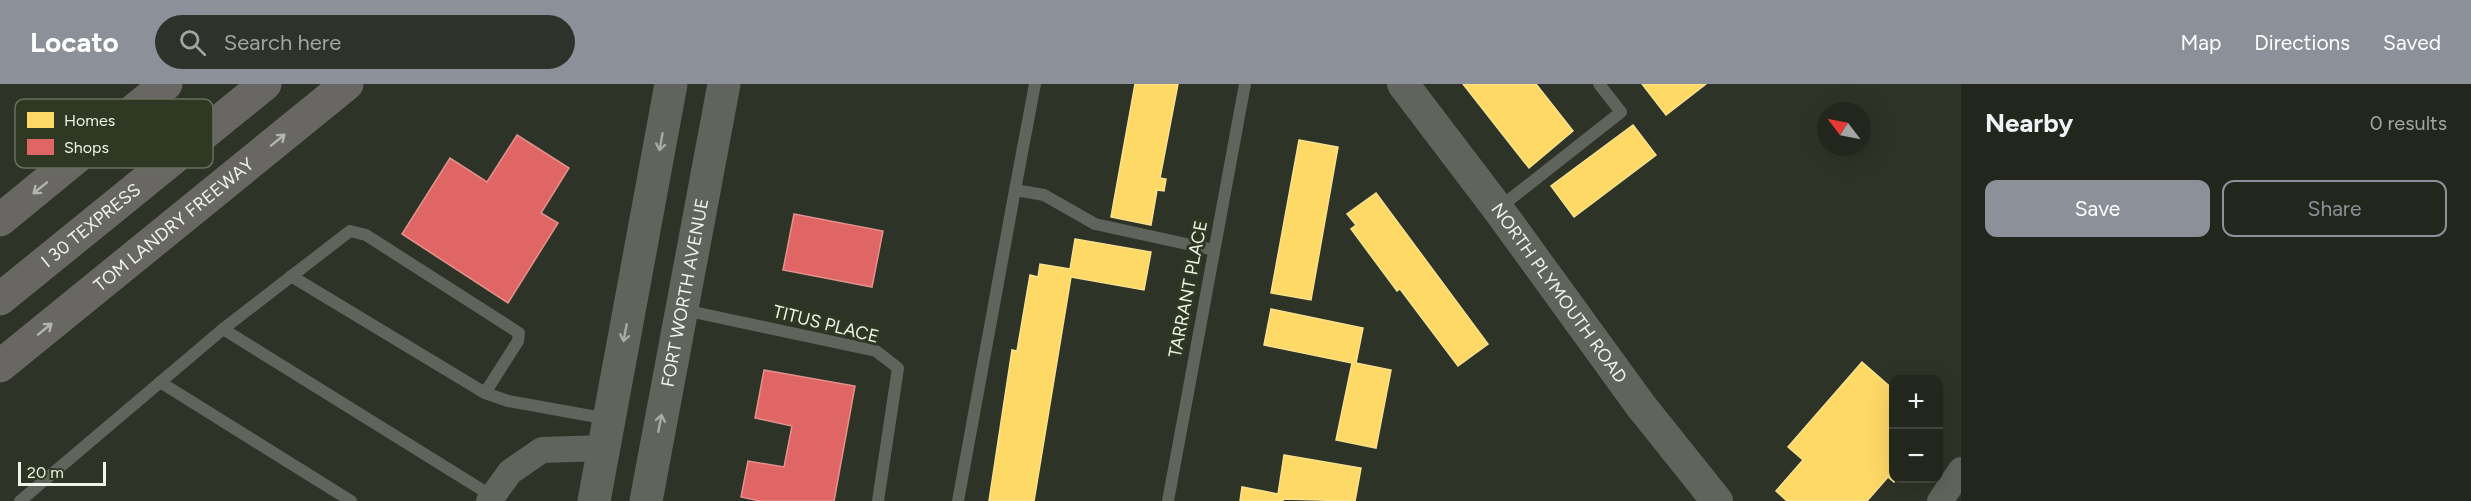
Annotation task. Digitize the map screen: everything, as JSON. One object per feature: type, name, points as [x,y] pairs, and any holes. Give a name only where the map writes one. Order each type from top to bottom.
[{"type":"highway","points":[[148,99],[166,84]]},
{"type":"highway","name":"I 30 TEXPRESS","points":[[213,126],[265,84]]},
{"type":"highway","name":"TOM LANDRY FREEWAY","points":[[0,366],[347,84]]},
{"type":"highway","points":[[0,220],[63,168]]},
{"type":"highway","name":"I 30 TEXPRESS","points":[[0,299],[161,168]]},
{"type":"main road","points":[[594,501],[671,84]]},
{"type":"main road","name":"FORT WORTH AVENUE","points":[[646,501],[724,86]]},
{"type":"main road","points":[[645,225],[695,235]]},
{"type":"main road","points":[[606,434],[654,457]]},
{"type":"street","name":"NORTH PLYMOUTH ROAD","points":[[1402,84],[1498,209],[1641,406],[1717,501]]},
{"type":"street","points":[[491,498],[510,472],[542,450],[606,434]]},
{"type":"street","points":[[1940,501],[1961,470]]},
{"type":"lane","points":[[958,501],[1035,84]]},
{"type":"lane","name":"TARRANT PLACE","points":[[1168,501],[1245,84]]},
{"type":"lane","points":[[1498,209],[1621,112],[1599,84]]},
{"type":"lane","points":[[1015,190],[1044,195],[1095,224],[1214,250]]},
{"type":"lane","points":[[20,501],[223,329],[350,231],[366,235],[519,333],[518,341],[485,393]]},
{"type":"lane","points":[[291,276],[485,393],[606,434]]},
{"type":"lane","name":"TITUS PLACE","points":[[681,310],[876,351],[898,368],[878,501]]},
{"type":"lane","points":[[223,329],[491,498]]},
{"type":"lane","points":[[160,382],[351,501]]},
{"type":"building: Homes","points":[[1135,84],[1178,84],[1160,178],[1166,179],[1164,191],[1157,190],[1151,225],[1111,217]]},
{"type":"building: Homes","points":[[1463,84],[1536,84],[1573,131],[1529,168]]},
{"type":"building: Homes","points":[[1642,84],[1706,84],[1666,115]]},
{"type":"building: Homes","points":[[1633,125],[1656,155],[1574,217],[1551,186]]},
{"type":"building: Homes","points":[[1299,140],[1338,147],[1311,300],[1271,293]]},
{"type":"building: Homes","points":[[1376,193],[1488,344],[1458,366],[1400,289],[1397,291],[1351,229],[1356,225],[1347,214]]},
{"type":"building: Homes","points":[[1075,239],[1151,252],[1144,290],[1071,277],[1034,501],[989,501],[1012,350],[1017,351],[1030,275],[1038,277],[1040,264],[1070,269]]},
{"type":"building: Homes","points":[[1271,309],[1363,328],[1356,363],[1391,370],[1376,448],[1336,440],[1352,363],[1264,345]]},
{"type":"building: Homes","points":[[1862,362],[1889,386],[1889,478],[1867,501],[1787,501],[1776,491],[1803,460],[1788,447]]},
{"type":"building: Homes","points":[[1284,455],[1361,468],[1355,501],[1283,499],[1283,501],[1240,501],[1242,487],[1278,494]]},
{"type":"building: Shops","points":[[517,135],[569,168],[541,213],[558,223],[508,303],[402,234],[450,158],[487,182]]},
{"type":"building: Shops","points":[[794,214],[883,231],[872,287],[783,270]]},
{"type":"building: Shops","points":[[764,370],[855,386],[834,501],[760,501],[741,497],[748,461],[784,467],[792,426],[755,418]]}]
